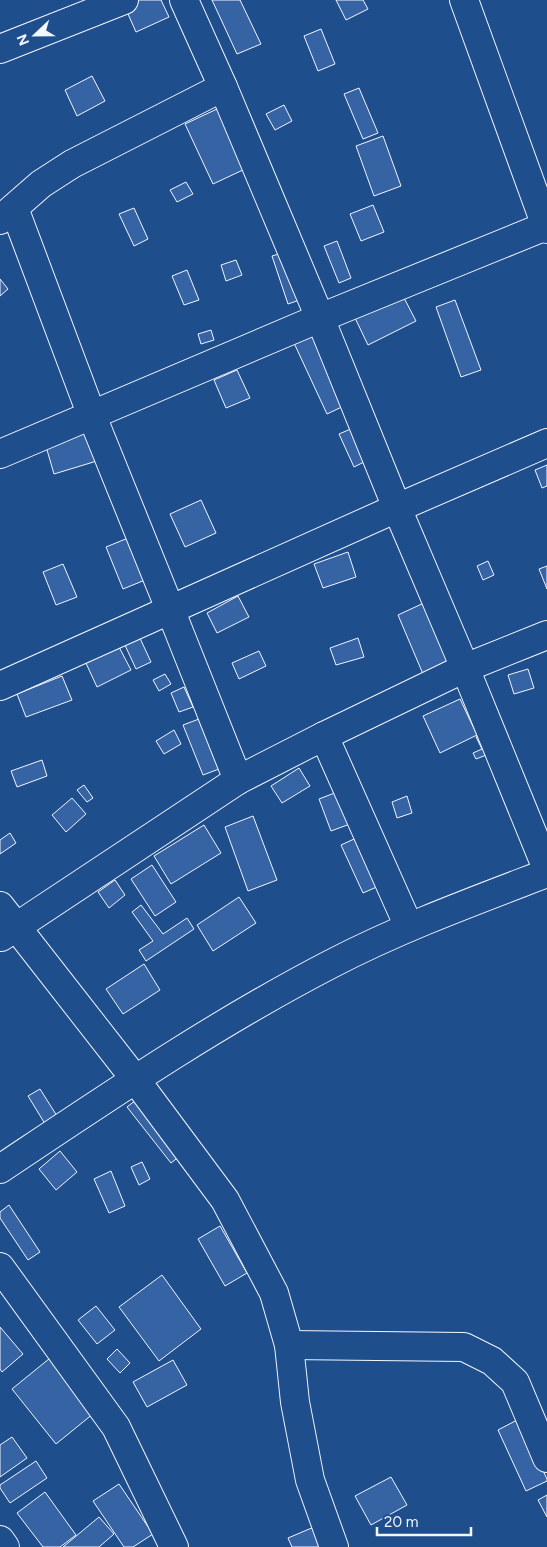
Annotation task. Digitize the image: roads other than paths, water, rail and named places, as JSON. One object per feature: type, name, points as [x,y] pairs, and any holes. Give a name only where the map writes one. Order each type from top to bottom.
[{"type":"street","points":[[0,49],[124,0]]},
{"type":"street","points":[[0,1170],[220,1025],[254,1006],[331,964],[409,926],[547,871],[320,318],[223,87],[184,0]]},
{"type":"street","points":[[0,454],[320,318],[546,228],[464,0]]},
{"type":"street","points":[[223,87],[72,164],[41,184],[7,214],[92,416],[238,780]]},
{"type":"street","points":[[0,686],[547,443]]},
{"type":"street","points":[[334,1547],[310,1480],[295,1402],[289,1345],[274,1293],[225,1200],[135,1080],[5,924],[238,780],[465,668],[547,635]]},
{"type":"street","points":[[324,736],[409,926]]},
{"type":"street","points":[[0,1267],[116,1427],[174,1547]]},
{"type":"street","points":[[289,1345],[464,1347],[492,1361],[515,1382],[547,1458]]},
{"type":"street","points":[[0,1540],[5,1547]]}]
